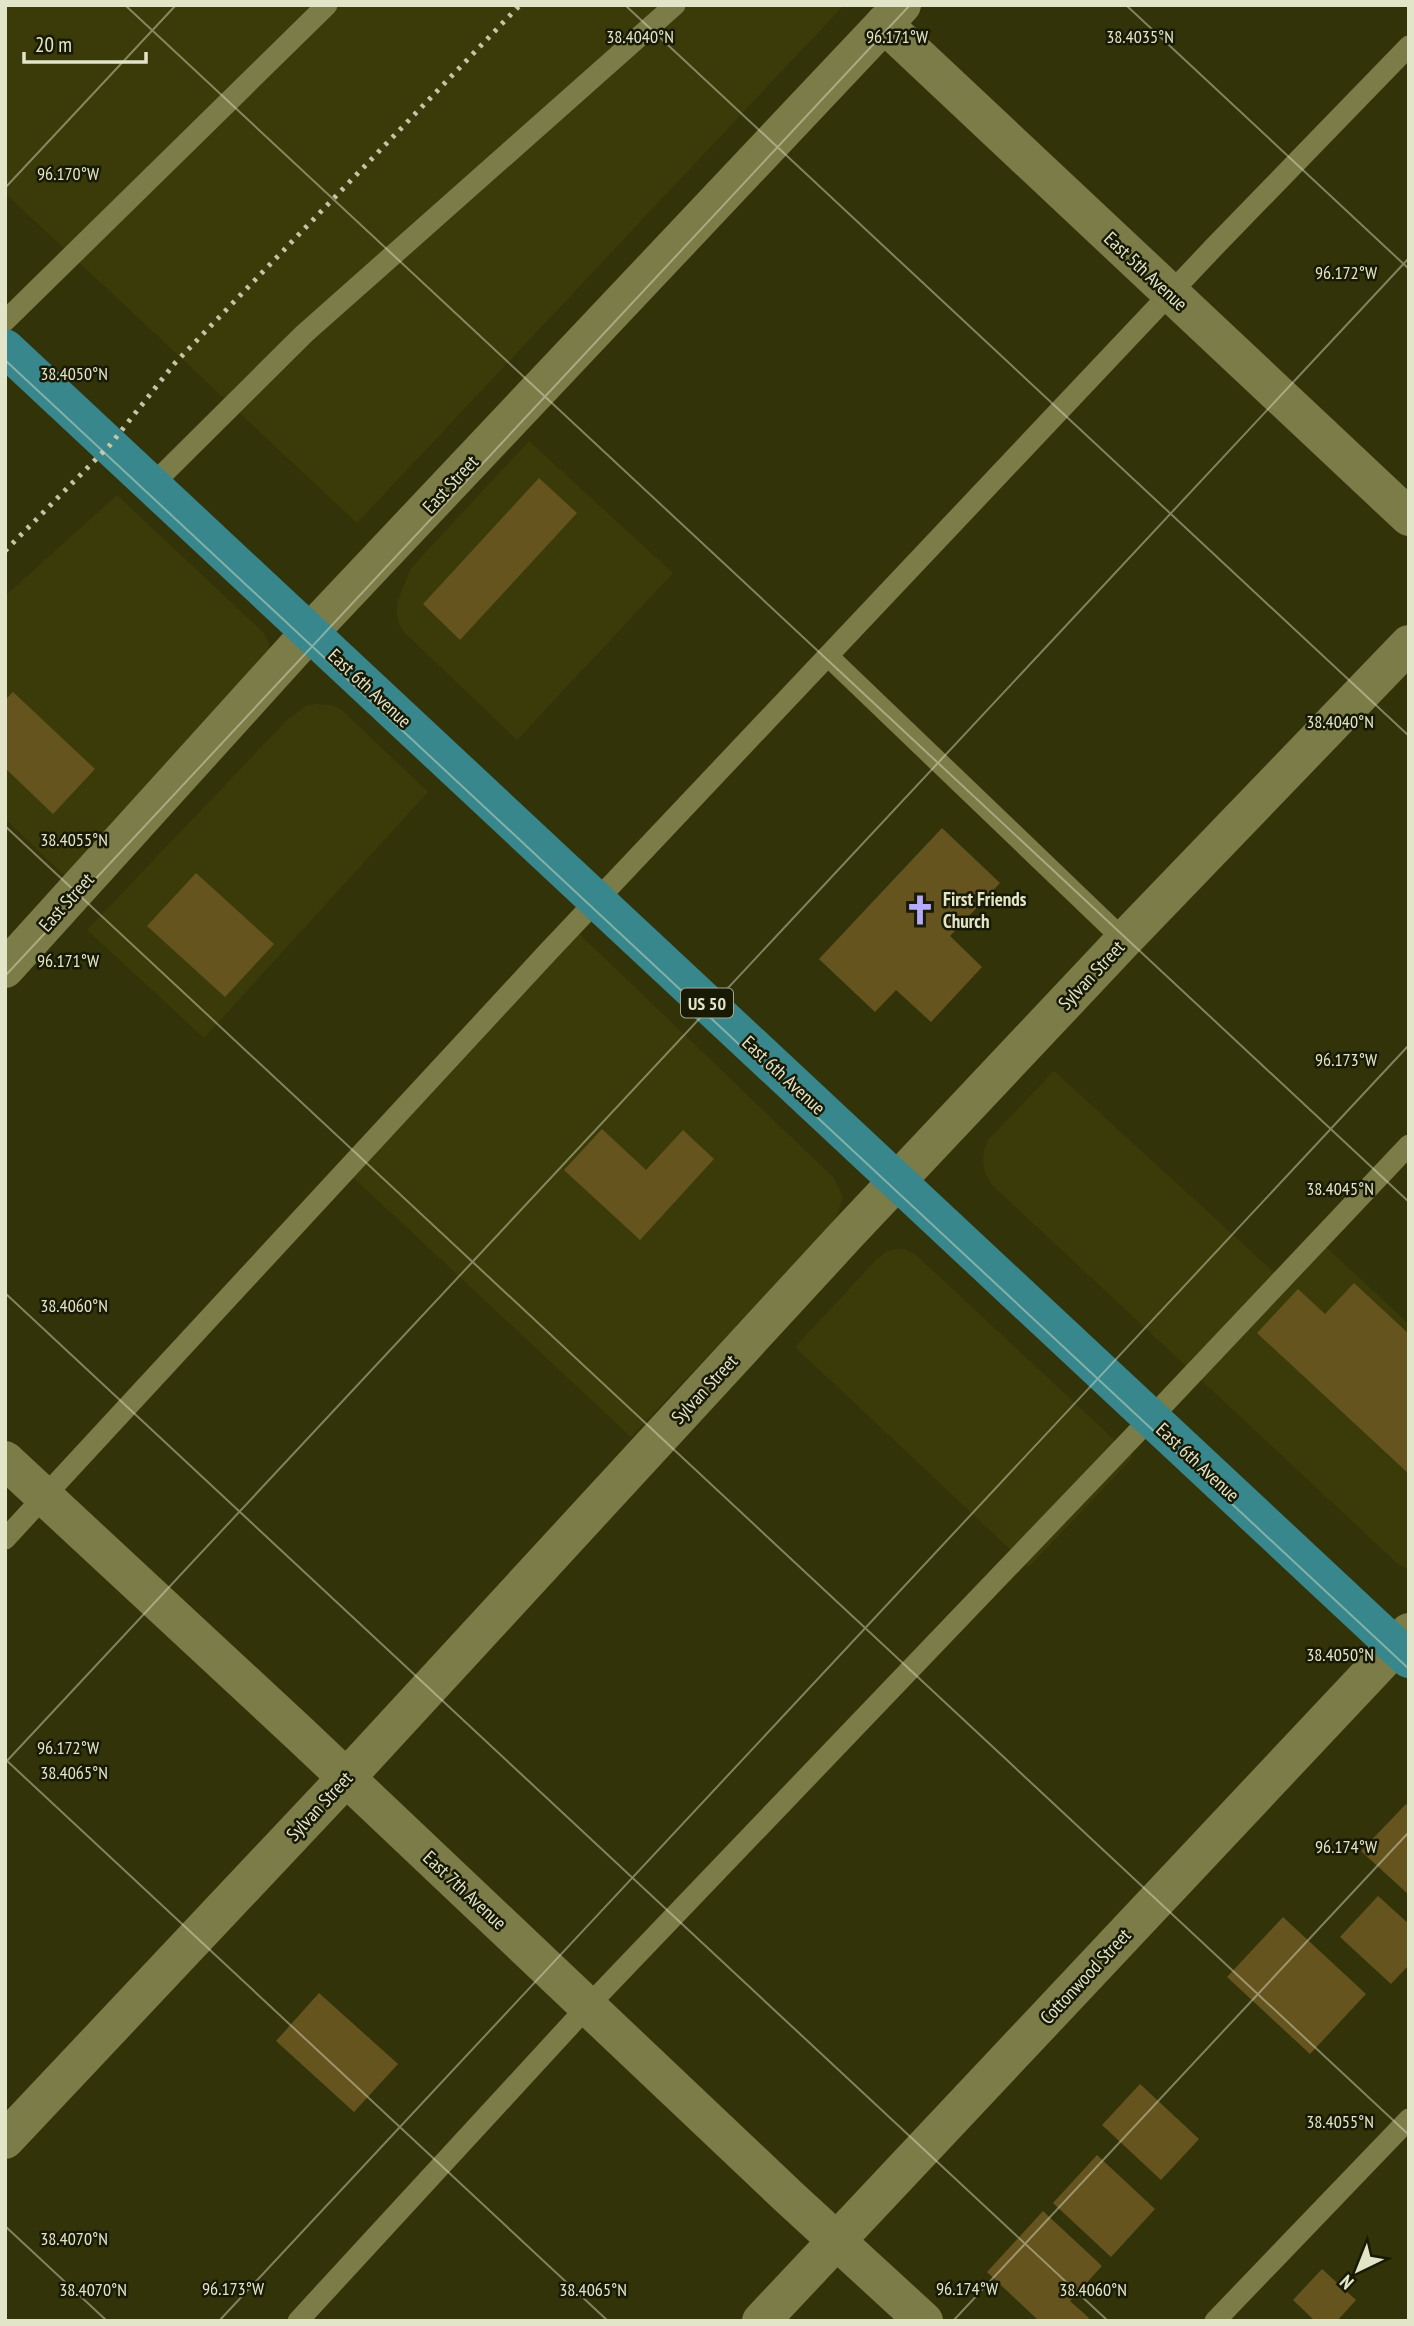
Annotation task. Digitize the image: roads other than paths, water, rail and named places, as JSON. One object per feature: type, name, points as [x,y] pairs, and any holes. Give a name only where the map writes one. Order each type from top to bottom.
[{"type":"main road","name":"East 6th Avenue","points":[[5,348],[1152,1418],[1404,1646]]},
{"type":"street","name":"East 5th Avenue","points":[[893,14],[1170,293],[1409,517]]},
{"type":"street","name":"East Street","points":[[5,969],[310,632],[893,14]]},
{"type":"street","name":"Sylvan Street","points":[[5,2140],[346,1778],[897,1181],[1409,644]]},
{"type":"street","name":"East 7th Avenue","points":[[5,1460],[924,2321]]},
{"type":"street","name":"Cottonwood Street","points":[[761,2321],[1404,1646]]},
{"type":"lane","points":[[5,321],[327,5]]},
{"type":"lane","points":[[152,485],[303,334],[675,5]]},
{"type":"lane","points":[[5,1539],[597,901],[1170,293],[1409,46]]},
{"type":"lane","points":[[828,656],[1124,940]]},
{"type":"lane","points":[[298,2321],[588,2006],[1152,1418],[1409,1145]]},
{"type":"lane","points":[[1214,2321],[1409,2119]]},
{"type":"railway","points":[[5,551],[110,445],[175,363],[520,5]]},
{"type":"place","name":"First Friends Church","points":[[920,910]]}]
